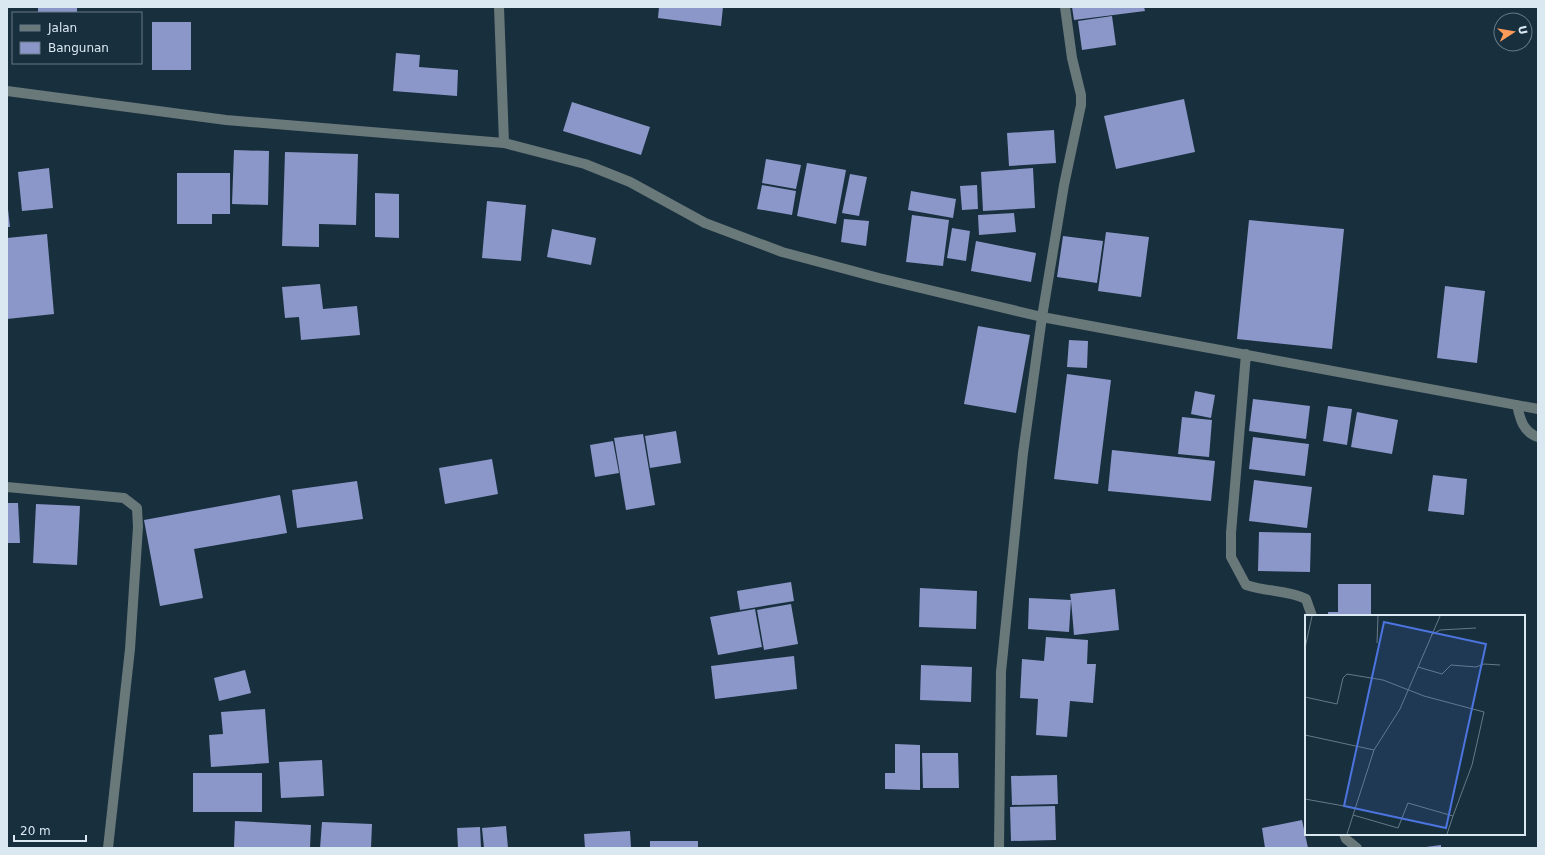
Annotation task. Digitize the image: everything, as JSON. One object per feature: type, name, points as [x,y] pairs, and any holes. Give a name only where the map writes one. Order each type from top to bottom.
[{"type":"street","points":[[498,7],[504,143]]},
{"type":"street","points":[[999,848],[1001,672],[1023,453],[1042,317],[1064,185],[1081,105],[1081,95],[1072,58],[1065,7]]},
{"type":"street","points":[[7,91],[226,120],[504,143],[585,164],[630,182],[705,223],[782,252],[1042,317],[1538,409]]},
{"type":"street","points":[[1246,354],[1231,533],[1231,557],[1246,584],[1262,590],[1296,594],[1306,599],[1312,615]]},
{"type":"street","points":[[1517,405],[1521,424],[1533,435],[1538,437]]},
{"type":"street","points":[[7,487],[124,498],[137,508],[138,526],[130,649],[108,848]]},
{"type":"street","points":[[1344,835],[1346,840],[1357,848]]},
{"type":"building","points":[[38,7],[77,7],[77,12],[38,12]]},
{"type":"building","points":[[659,7],[723,7],[721,26],[658,18]]},
{"type":"building","points":[[1072,7],[1144,7],[1145,11],[1074,20]]},
{"type":"building","points":[[1112,16],[1116,45],[1082,50],[1078,21]]},
{"type":"building","points":[[152,22],[191,22],[191,70],[152,70]]},
{"type":"building","points":[[396,53],[420,55],[419,67],[458,70],[457,96],[393,91]]},
{"type":"building","points":[[1184,99],[1195,152],[1116,169],[1104,116]]},
{"type":"building","points":[[572,102],[650,127],[641,155],[563,131]]},
{"type":"building","points":[[1054,130],[1056,163],[1009,166],[1007,133]]},
{"type":"building","points":[[234,150],[269,151],[268,205],[232,204]]},
{"type":"building","points":[[285,152],[358,154],[356,225],[319,224],[319,247],[282,246]]},
{"type":"building","points":[[766,159],[801,165],[796,189],[762,183]]},
{"type":"building","points":[[807,163],[846,170],[836,224],[797,216]]},
{"type":"building","points":[[49,168],[53,208],[22,211],[18,172]]},
{"type":"building","points":[[1033,168],[1035,208],[983,211],[981,172]]},
{"type":"building","points":[[177,173],[230,173],[230,214],[212,214],[212,224],[177,224]]},
{"type":"building","points":[[850,174],[867,177],[859,216],[842,213]]},
{"type":"building","points":[[762,185],[796,191],[792,215],[757,209]]},
{"type":"building","points":[[977,185],[978,209],[962,210],[960,186]]},
{"type":"building","points":[[911,191],[956,199],[953,218],[908,210]]},
{"type":"building","points":[[375,193],[399,194],[399,238],[375,237]]},
{"type":"building","points":[[7,200],[10,227],[7,227]]},
{"type":"building","points":[[487,201],[526,205],[521,261],[482,258]]},
{"type":"building","points":[[1014,213],[1016,232],[979,235],[978,215]]},
{"type":"building","points":[[912,215],[949,220],[943,266],[906,262]]},
{"type":"building","points":[[844,219],[869,221],[866,246],[841,242]]},
{"type":"building","points":[[1249,220],[1344,229],[1332,349],[1237,339]]},
{"type":"building","points":[[952,228],[970,231],[966,261],[947,258]]},
{"type":"building","points":[[552,229],[596,238],[591,265],[547,257]]},
{"type":"building","points":[[1106,232],[1149,237],[1141,297],[1098,291]]},
{"type":"building","points":[[47,234],[54,314],[7,319],[7,238]]},
{"type":"building","points":[[1063,236],[1103,241],[1097,283],[1057,277]]},
{"type":"building","points":[[976,241],[1036,253],[1031,282],[971,271]]},
{"type":"building","points":[[320,284],[323,309],[357,306],[360,335],[301,340],[299,317],[285,318],[282,287]]},
{"type":"building","points":[[1445,286],[1485,291],[1477,363],[1437,358]]},
{"type":"building","points":[[978,326],[1030,335],[1016,413],[964,404]]},
{"type":"building","points":[[1069,340],[1088,341],[1087,368],[1067,367]]},
{"type":"building","points":[[1067,374],[1111,380],[1098,484],[1054,479]]},
{"type":"building","points":[[1195,391],[1215,395],[1211,418],[1191,414]]},
{"type":"building","points":[[1253,399],[1310,406],[1306,439],[1249,431]]},
{"type":"building","points":[[1328,406],[1352,409],[1347,445],[1323,441]]},
{"type":"building","points":[[1357,412],[1398,420],[1392,454],[1351,447]]},
{"type":"building","points":[[1182,417],[1212,420],[1209,457],[1178,454]]},
{"type":"building","points":[[676,431],[681,463],[650,468],[645,436]]},
{"type":"building","points":[[643,434],[655,505],[626,510],[614,438]]},
{"type":"building","points":[[1253,437],[1309,444],[1305,476],[1249,469]]},
{"type":"building","points":[[613,441],[619,473],[595,477],[590,445]]},
{"type":"building","points":[[1112,450],[1215,461],[1211,501],[1108,491]]},
{"type":"building","points":[[492,459],[498,494],[445,504],[439,468]]},
{"type":"building","points":[[1433,475],[1467,479],[1464,515],[1428,511]]},
{"type":"building","points":[[1254,480],[1312,487],[1307,528],[1249,521]]},
{"type":"building","points":[[357,481],[363,519],[297,528],[292,490]]},
{"type":"building","points":[[280,495],[287,533],[194,549],[203,598],[160,606],[144,520]]},
{"type":"building","points":[[7,503],[18,503],[20,543],[7,543]]},
{"type":"building","points":[[36,504],[80,506],[77,565],[33,563]]},
{"type":"building","points":[[1259,532],[1311,533],[1310,572],[1258,571]]},
{"type":"building","points":[[791,582],[794,601],[740,610],[737,591]]},
{"type":"building","points":[[1338,584],[1371,584],[1371,614],[1405,615],[1328,615],[1328,612],[1338,612]]},
{"type":"building","points":[[920,588],[977,591],[976,629],[919,627]]},
{"type":"building","points":[[1115,589],[1119,630],[1074,635],[1070,594]]},
{"type":"building","points":[[1029,598],[1071,600],[1069,632],[1028,629]]},
{"type":"building","points":[[791,604],[798,644],[764,650],[757,610]]},
{"type":"building","points":[[755,609],[762,647],[718,655],[710,617]]},
{"type":"building","points":[[1046,637],[1088,640],[1087,664],[1096,664],[1093,703],[1070,701],[1067,737],[1036,735],[1038,699],[1020,698],[1022,659],[1044,661]]},
{"type":"building","points":[[794,656],[797,689],[715,699],[711,666]]},
{"type":"building","points":[[921,665],[972,667],[971,702],[920,700]]},
{"type":"building","points":[[245,670],[251,693],[219,701],[214,678]]},
{"type":"building","points":[[265,709],[269,763],[211,767],[209,735],[223,734],[221,712]]},
{"type":"building","points":[[895,744],[920,745],[920,790],[885,789],[885,773],[895,773]]},
{"type":"building","points":[[922,753],[958,753],[959,788],[923,788]]},
{"type":"building","points":[[322,760],[324,796],[281,798],[279,762]]},
{"type":"building","points":[[193,773],[262,773],[262,812],[193,812]]},
{"type":"building","points":[[1057,775],[1058,804],[1012,805],[1011,776]]},
{"type":"building","points":[[1055,806],[1056,840],[1011,841],[1010,807]]},
{"type":"building","points":[[1302,820],[1308,848],[1265,848],[1262,828]]},
{"type":"building","points":[[235,821],[311,825],[310,848],[234,848]]},
{"type":"building","points":[[322,822],[372,824],[371,848],[320,848]]},
{"type":"building","points":[[506,826],[508,848],[484,848],[482,828]]},
{"type":"building","points":[[480,827],[481,848],[458,848],[457,828]]},
{"type":"building","points":[[630,831],[631,848],[585,848],[584,834]]},
{"type":"building","points":[[650,841],[698,841],[698,848],[650,848]]},
{"type":"building","points":[[1441,845],[1441,848],[1426,847]]}]
